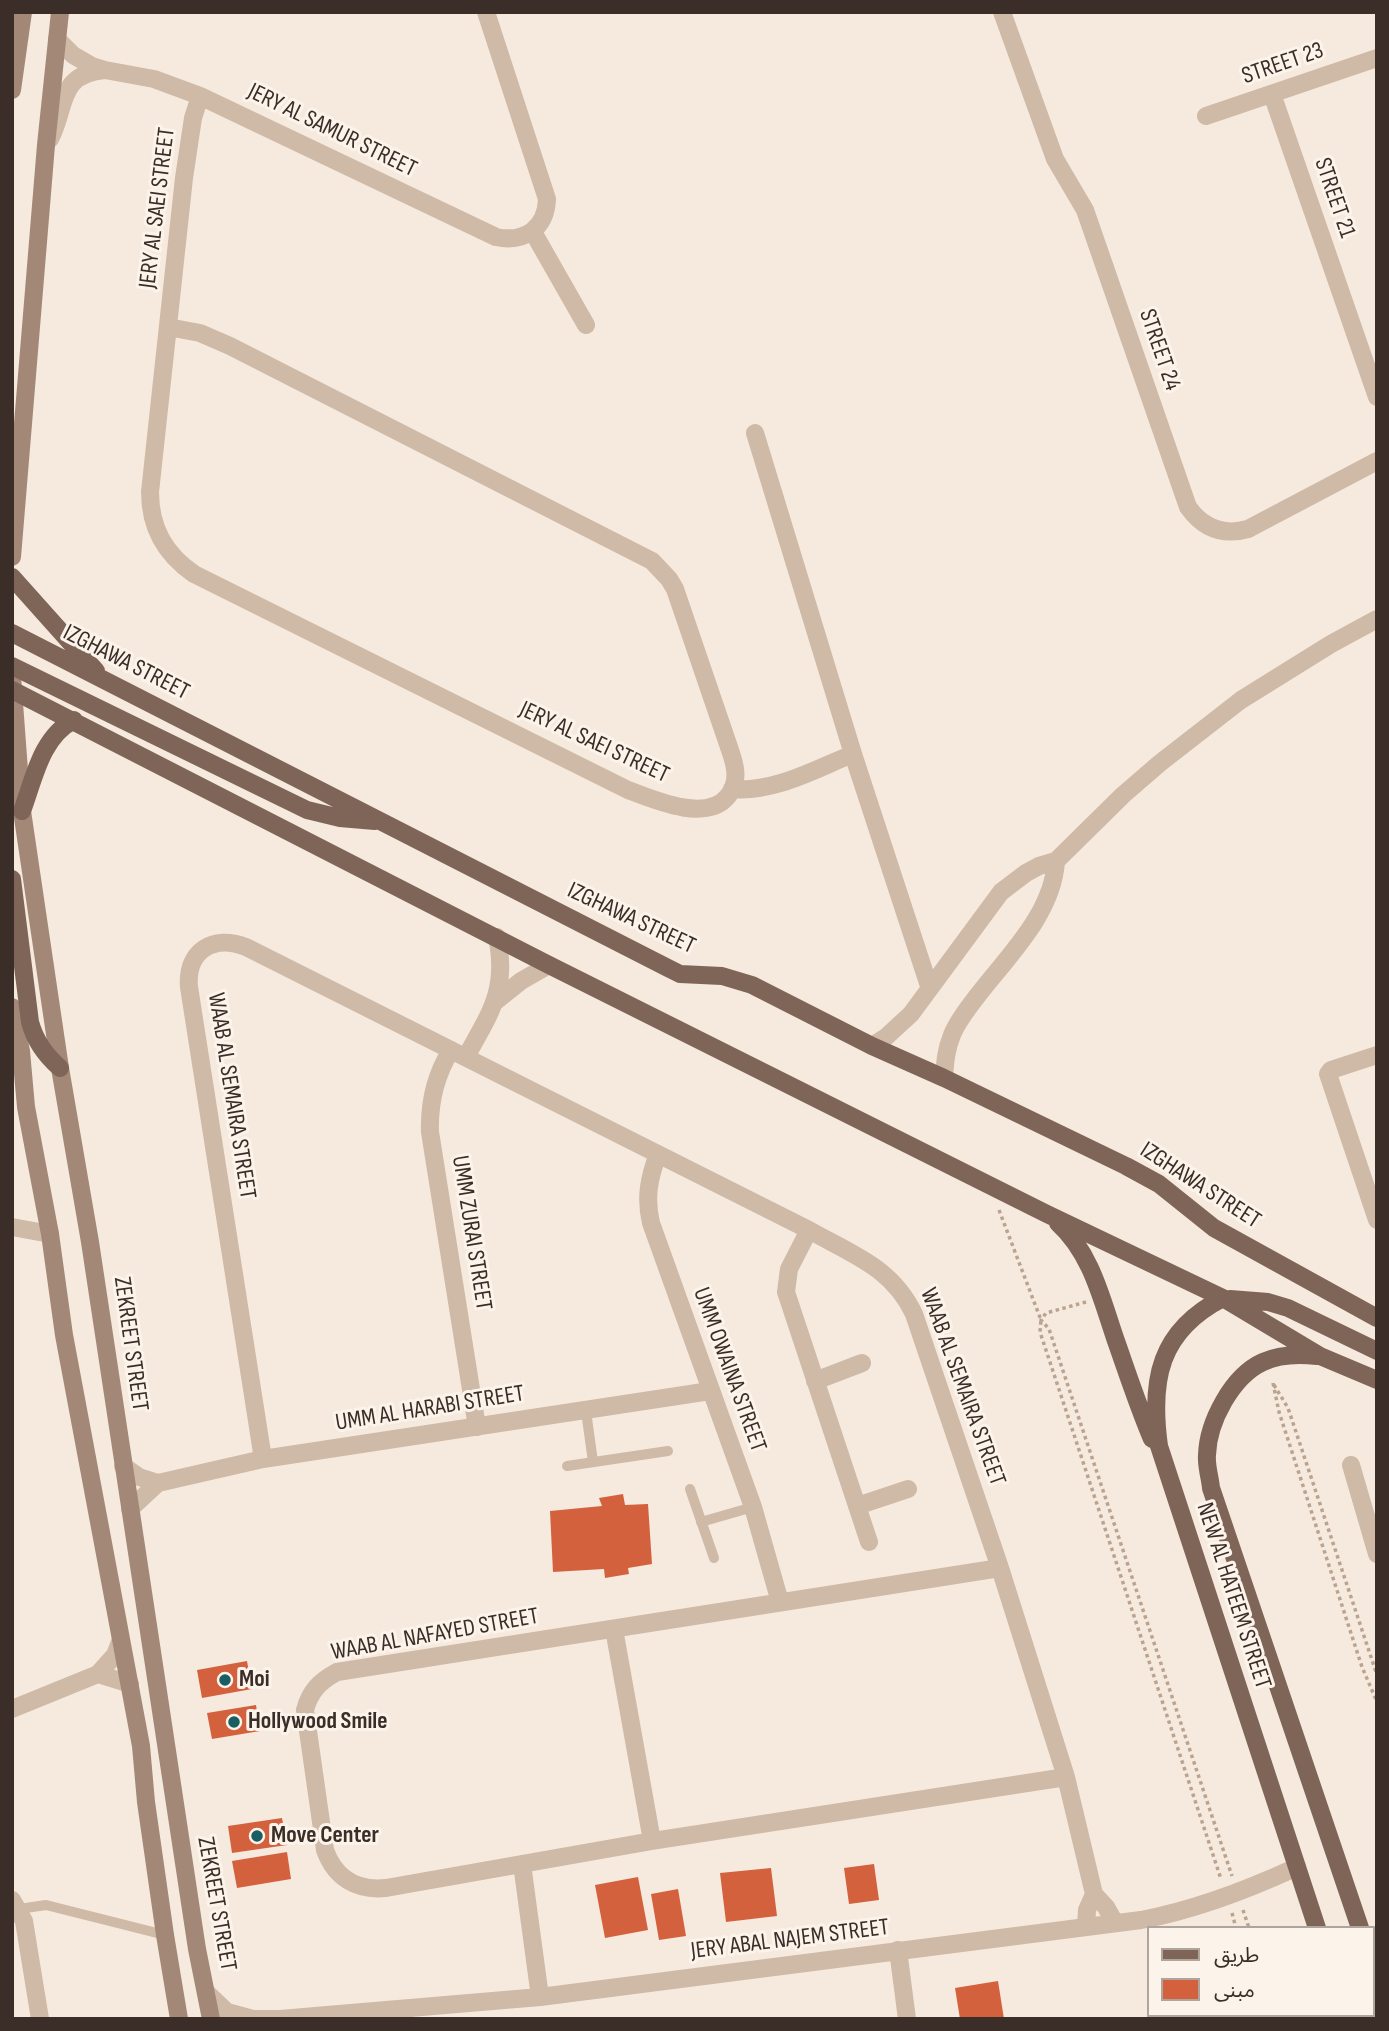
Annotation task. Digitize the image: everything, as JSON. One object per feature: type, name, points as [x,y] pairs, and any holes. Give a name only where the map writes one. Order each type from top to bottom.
[{"type":"main road","points":[[12,90],[23,12]]},
{"type":"main road","points":[[12,557],[46,145],[60,12]]},
{"type":"main road","points":[[12,577],[103,679]]},
{"type":"main road","name":"IZGHAWA STREET","points":[[12,633],[673,970],[691,975],[706,974],[738,979],[1141,1174],[1175,1196],[1214,1228],[1377,1318]]},
{"type":"main road","points":[[12,666],[307,810],[340,818],[382,822]]},
{"type":"main road","points":[[13,687],[550,965],[1047,1214],[1223,1298],[1320,1356],[1377,1380]]},
{"type":"main road","name":"ZEKREET STREET","points":[[13,687],[22,811],[60,1068],[90,1242],[197,1949],[211,2019]]},
{"type":"main road","points":[[22,811],[48,744],[60,728],[74,720]]},
{"type":"main road","points":[[12,878],[30,1021],[44,1052],[60,1068]]},
{"type":"main road","points":[[12,1007],[64,1335],[141,1746],[146,1802],[179,2019]]},
{"type":"main road","points":[[1047,1214],[1065,1230],[1084,1254],[1139,1409],[1167,1474]]},
{"type":"main road","points":[[1223,1298],[1268,1302],[1288,1308],[1377,1351]]},
{"type":"main road","name":"NEW AL HATEEM STREET","points":[[1223,1298],[1192,1319],[1168,1349],[1159,1371],[1155,1394],[1156,1420],[1167,1474],[1316,1926]]},
{"type":"main road","name":"NEW AL HATEEM STREET","points":[[1320,1356],[1281,1356],[1263,1362],[1251,1370],[1219,1408],[1211,1430],[1207,1457],[1211,1488],[1359,1926]]},
{"type":"street","points":[[486,12],[545,190],[547,208],[540,225],[533,232],[586,325]]},
{"type":"street","name":"STREET 24","points":[[1002,12],[1055,159],[1085,210],[1188,507],[1194,515],[1219,531],[1239,532],[1377,461]]},
{"type":"street","name":"JERY AL SAMUR STREET","points":[[57,39],[81,61],[105,70],[154,79],[200,96],[496,237],[515,239],[533,232]]},
{"type":"street","name":"STREET 23","points":[[1206,116],[1377,58]]},
{"type":"street","points":[[46,145],[56,126],[62,100],[70,86],[84,74],[105,70]]},
{"type":"street","name":"STREET 21","points":[[1272,94],[1377,397]]},
{"type":"street","name":"JERY AL SAEI STREET","points":[[200,96],[188,148],[150,506],[157,533],[172,556],[194,574],[628,790],[663,802],[707,809],[722,802],[732,789]]},
{"type":"street","points":[[168,327],[200,334],[230,346],[652,561],[669,579],[680,601],[734,764],[736,772],[732,789],[753,790],[772,786],[853,754]]},
{"type":"street","points":[[755,433],[853,754],[929,986]]},
{"type":"street","points":[[872,1046],[899,1026],[921,1000],[1001,892],[1026,873],[1056,861],[1123,795],[1198,732],[1286,671],[1377,619]]},
{"type":"street","points":[[944,1078],[953,1033],[969,1007],[1044,906],[1055,880],[1056,861]]},
{"type":"street","points":[[496,1001],[501,962],[497,937]]},
{"type":"street","name":"WAAB AL SEMAIRA STREET","points":[[263,1460],[188,987],[191,966],[204,948],[214,944],[236,943],[459,1054],[809,1230],[878,1268],[900,1288],[908,1301],[1000,1568],[1066,1777],[1094,1895],[1106,1906],[1115,1923]]},
{"type":"street","points":[[459,1054],[496,1001],[521,981],[550,965]]},
{"type":"street","name":"UMM ZURAI STREET","points":[[459,1054],[436,1079],[430,1132],[477,1427]]},
{"type":"street","points":[[1377,1055],[1331,1070],[1328,1074],[1377,1220]]},
{"type":"street","name":"UMM OWAINA STREET","points":[[658,1154],[648,1188],[648,1210],[753,1507],[780,1602]]},
{"type":"street","points":[[14,1226],[46,1209]]},
{"type":"street","points":[[14,1226],[50,1234]]},
{"type":"street","points":[[809,1230],[789,1269],[786,1292],[869,1542]]},
{"type":"street","points":[[815,1381],[862,1363]]},
{"type":"street","name":"UMM AL HARABI STREET","points":[[158,1483],[263,1460],[710,1391]]},
{"type":"street","points":[[1351,1465],[1377,1554]]},
{"type":"street","points":[[123,1466],[139,1477],[158,1483],[130,1509]]},
{"type":"street","points":[[857,1506],[908,1489]]},
{"type":"street","name":"WAAB AL NAFAYED STREET","points":[[1000,1568],[337,1672],[318,1684],[307,1701],[304,1720],[325,1850],[330,1862],[348,1881],[373,1889],[386,1888],[652,1841],[1066,1777]]},
{"type":"street","points":[[614,1629],[652,1841]]},
{"type":"street","points":[[12,1709],[98,1674],[115,1655],[120,1642]]},
{"type":"street","points":[[98,1674],[130,1684]]},
{"type":"street","points":[[522,1864],[540,1997]]},
{"type":"street","name":"JERY ABAL NAJEM STREET","points":[[207,1993],[227,2012],[254,2019],[540,1997],[1115,1923],[1166,1922],[1297,1867]]},
{"type":"street","name":"WAAB AL SEMAIRA STREET","points":[[1086,1927],[1087,1910],[1094,1895]]},
{"type":"street","points":[[16,1904],[24,1921],[40,2019]]},
{"type":"street","points":[[898,1950],[907,2019]]},
{"type":"lane","points":[[586,1411],[593,1462]]},
{"type":"lane","points":[[567,1466],[668,1451]]},
{"type":"lane","points":[[690,1489],[714,1558]]},
{"type":"lane","points":[[701,1522],[753,1507]]},
{"type":"lane","points":[[16,1904],[47,1905],[165,1935]]},
{"type":"path","points":[[989,1184],[1041,1320],[1049,1329],[1232,1894]]},
{"type":"path","points":[[1088,1301],[1046,1312],[1041,1320],[1040,1332],[1232,1894]]},
{"type":"path","points":[[1377,1675],[1288,1408],[1273,1383],[1279,1412],[1362,1667],[1377,1702]]},
{"type":"building","points":[[623,1494],[625,1505],[648,1504],[652,1564],[628,1568],[629,1574],[605,1578],[604,1569],[553,1572],[550,1511],[602,1506],[599,1498]]},
{"type":"building","name":"Moi","points":[[247,1661],[252,1689],[202,1698],[197,1670]]},
{"type":"building","name":"Hollywood Smile","points":[[256,1705],[260,1731],[212,1739],[207,1713]]},
{"type":"building","name":"Move Center","points":[[282,1818],[287,1845],[232,1853],[228,1826]]},
{"type":"building","points":[[287,1852],[291,1879],[237,1888],[232,1861]]},
{"type":"building","points":[[874,1864],[879,1900],[849,1904],[844,1868]]},
{"type":"building","points":[[771,1868],[777,1916],[726,1922],[720,1873]]},
{"type":"building","points":[[638,1877],[648,1930],[605,1938],[595,1885]]},
{"type":"building","points":[[678,1889],[686,1936],[659,1940],[651,1894]]},
{"type":"building","points":[[998,1981],[1004,2019],[960,2019],[955,1988]]},
{"type":"place","name":"Moi","points":[[225,1680]]},
{"type":"place","name":"Hollywood Smile","points":[[234,1722]]},
{"type":"place","name":"Move Center","points":[[257,1836]]}]
